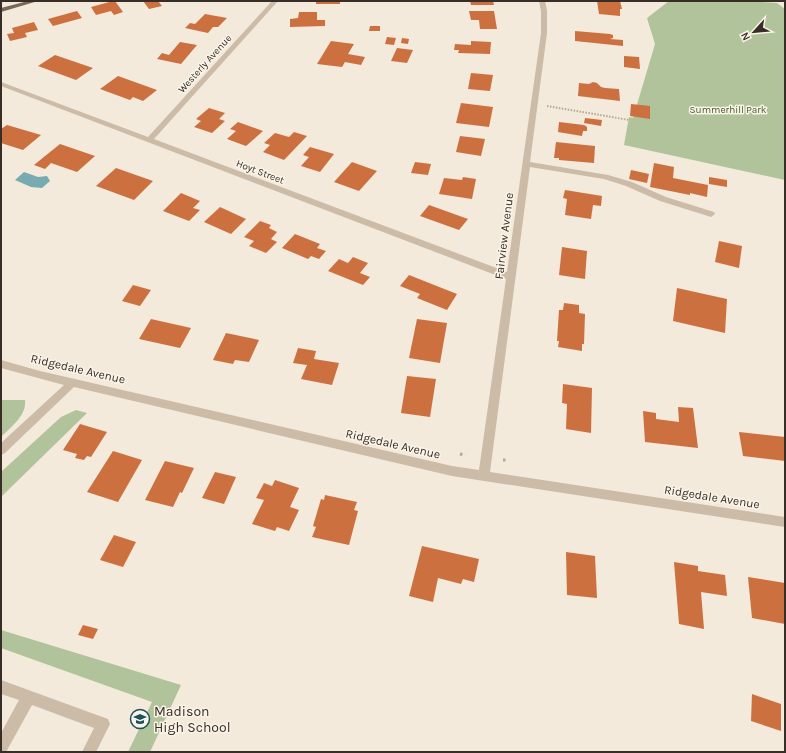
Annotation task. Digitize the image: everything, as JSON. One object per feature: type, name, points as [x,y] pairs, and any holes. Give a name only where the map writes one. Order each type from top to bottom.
[{"type":"main road","points":[[1,10],[35,1]]},
{"type":"street","name":"Westerly Avenue","points":[[150,140],[275,1]]},
{"type":"street","name":"Fairview Avenue","points":[[484,475],[544,33],[544,11],[542,1]]},
{"type":"street","name":"Hoyt Street","points":[[1,84],[511,277]]},
{"type":"street","points":[[526,164],[605,176],[629,184],[663,199],[711,214]]},
{"type":"street","name":"Ridgedale Avenue","points":[[1,364],[430,466],[785,522]]},
{"type":"street","points":[[1,450],[73,382]]},
{"type":"street","points":[[1,687],[103,724],[89,752]]},
{"type":"street","points":[[1,747],[29,696]]},
{"type":"path","points":[[544,105],[629,120]]},
{"type":"path","points":[[460,454],[465,455]]},
{"type":"green space","name":"Summerhill Park","points":[[669,1],[750,1],[777,3],[785,9],[785,180],[624,145],[629,117],[633,118],[655,44],[647,18]]},
{"type":"green space","points":[[1,400],[25,400],[25,405],[21,416],[1,437]]},
{"type":"green space","points":[[76,410],[87,413],[1,497],[1,472],[61,417]]},
{"type":"green space","points":[[1,630],[181,685],[150,752],[128,752],[152,702],[1,648]]},
{"type":"water","points":[[24,172],[38,177],[47,176],[50,181],[42,188],[31,187],[15,180]]},
{"type":"building","points":[[115,1],[123,12],[114,15],[111,11],[96,15],[91,7]]},
{"type":"building","points":[[143,1],[158,1],[162,6],[149,9]]},
{"type":"building","points":[[316,1],[340,1],[340,4],[316,4]]},
{"type":"building","points":[[470,1],[493,1],[494,5],[471,5]]},
{"type":"building","points":[[597,1],[620,1],[622,9],[620,9],[620,16],[599,14]]},
{"type":"building","points":[[77,11],[82,18],[53,26],[48,19]]},
{"type":"building","points":[[469,11],[494,11],[497,29],[480,29],[479,20],[471,20]]},
{"type":"building","points":[[299,12],[317,12],[317,20],[325,20],[325,26],[290,27],[290,19],[298,18]]},
{"type":"building","points":[[205,14],[227,18],[218,27],[213,27],[208,33],[185,28],[190,23],[195,24]]},
{"type":"building","points":[[34,22],[38,30],[25,33],[27,37],[10,41],[7,34],[14,33],[12,28]]},
{"type":"building","points":[[370,26],[380,26],[380,31],[369,31]]},
{"type":"building","points":[[575,31],[610,34],[613,35],[613,38],[610,39],[623,40],[623,46],[575,41]]},
{"type":"building","points":[[387,37],[396,38],[394,45],[385,44]]},
{"type":"building","points":[[402,38],[409,39],[408,44],[401,43]]},
{"type":"building","points":[[331,41],[354,44],[348,54],[365,57],[361,65],[345,62],[342,67],[317,64]]},
{"type":"building","points":[[471,41],[491,42],[490,54],[458,53],[459,50],[454,50],[455,44],[471,45]]},
{"type":"building","points":[[180,42],[197,45],[181,64],[157,59],[162,53],[169,55]]},
{"type":"building","points":[[397,48],[413,50],[407,63],[391,61]]},
{"type":"building","points":[[55,55],[93,68],[76,80],[38,66]]},
{"type":"building","points":[[624,56],[639,57],[640,69],[624,67]]},
{"type":"building","points":[[471,73],[493,75],[490,91],[468,89]]},
{"type":"building","points":[[118,76],[157,90],[143,101],[133,97],[130,100],[100,89]]},
{"type":"building","points":[[593,82],[597,83],[601,87],[619,89],[620,101],[578,96],[579,83],[589,84]]},
{"type":"building","points":[[461,103],[493,107],[489,127],[456,123]]},
{"type":"building","points":[[631,104],[650,106],[650,119],[630,116]]},
{"type":"building","points":[[209,108],[225,113],[219,119],[225,121],[212,133],[194,127],[201,121],[196,119]]},
{"type":"building","points":[[585,118],[602,120],[601,126],[584,123]]},
{"type":"building","points":[[238,122],[263,131],[246,146],[227,139],[236,131],[230,129]]},
{"type":"building","points":[[559,122],[584,125],[587,127],[587,131],[583,131],[582,136],[558,132]]},
{"type":"building","points":[[7,125],[41,135],[23,150],[1,143],[1,129]]},
{"type":"building","points":[[294,132],[307,136],[284,160],[263,152],[270,145],[264,143],[275,133],[289,137]]},
{"type":"building","points":[[460,136],[485,139],[481,156],[456,152]]},
{"type":"building","points":[[556,142],[595,146],[594,163],[559,160],[559,158],[554,158]]},
{"type":"building","points":[[60,144],[95,156],[77,172],[51,163],[45,169],[34,165]]},
{"type":"building","points":[[310,147],[334,154],[320,172],[301,166],[309,157],[303,155]]},
{"type":"building","points":[[352,162],[377,171],[359,191],[334,182]]},
{"type":"building","points":[[415,162],[431,164],[428,175],[411,173]]},
{"type":"building","points":[[654,163],[674,167],[673,178],[708,185],[707,197],[650,187]]},
{"type":"building","points":[[116,168],[153,181],[134,200],[96,186]]},
{"type":"building","points":[[631,170],[649,174],[647,183],[629,179]]},
{"type":"building","points":[[463,177],[476,179],[472,199],[439,194],[444,178],[462,180]]},
{"type":"building","points":[[709,177],[727,180],[727,187],[709,184]]},
{"type":"building","points":[[565,190],[602,196],[601,206],[593,205],[591,219],[565,215],[567,199],[563,198]]},
{"type":"building","points":[[181,193],[200,201],[193,208],[200,210],[189,221],[163,211]]},
{"type":"building","points":[[429,205],[468,219],[459,230],[420,216]]},
{"type":"building","points":[[220,207],[246,219],[231,234],[204,222]]},
{"type":"building","points":[[260,221],[271,225],[269,228],[277,232],[271,239],[277,242],[266,253],[249,246],[254,241],[244,237]]},
{"type":"building","points":[[295,234],[320,244],[317,248],[326,251],[319,259],[311,256],[308,259],[282,248]]},
{"type":"building","points":[[719,241],[742,246],[739,268],[715,262]]},
{"type":"building","points":[[562,247],[587,251],[585,279],[559,275]]},
{"type":"building","points":[[353,257],[368,263],[360,273],[370,277],[363,285],[328,271],[339,259],[348,263]]},
{"type":"building","points":[[409,275],[457,294],[447,310],[417,298],[420,294],[400,286]]},
{"type":"building","points":[[133,285],[151,290],[140,306],[122,301]]},
{"type":"building","points":[[677,288],[727,299],[725,333],[673,321]]},
{"type":"building","points":[[564,303],[579,305],[579,313],[585,314],[584,344],[582,344],[582,351],[558,347],[559,310],[563,310]]},
{"type":"building","points":[[151,319],[191,328],[180,348],[139,339]]},
{"type":"building","points":[[417,319],[447,323],[440,363],[409,358]]},
{"type":"building","points":[[226,333],[259,340],[249,362],[235,360],[233,364],[213,360]]},
{"type":"building","points":[[298,348],[316,351],[314,359],[339,363],[332,385],[301,379],[307,365],[293,363]]},
{"type":"building","points":[[407,376],[436,379],[430,417],[401,413]]},
{"type":"building","points":[[563,384],[592,388],[591,433],[566,429],[567,404],[562,403]]},
{"type":"building","points":[[678,407],[693,408],[698,448],[645,442],[643,411],[656,413],[656,419],[679,422]]},
{"type":"building","points":[[80,424],[107,432],[91,457],[87,456],[84,460],[75,458],[77,454],[63,450]]},
{"type":"building","points":[[739,432],[785,437],[785,461],[743,456]]},
{"type":"building","points":[[113,451],[142,460],[118,502],[87,492]]},
{"type":"building","points":[[165,461],[194,468],[182,493],[180,492],[173,507],[145,500]]},
{"type":"building","points":[[215,472],[236,477],[224,504],[202,498]]},
{"type":"building","points":[[275,480],[299,488],[290,507],[299,510],[289,531],[277,527],[275,531],[252,524],[264,500],[256,498],[264,483],[272,486]]},
{"type":"building","points":[[325,495],[357,502],[354,510],[358,511],[349,545],[312,537],[316,527],[313,526],[321,499],[324,500]]},
{"type":"building","points":[[114,535],[136,542],[123,567],[100,560]]},
{"type":"building","points":[[422,546],[479,559],[474,582],[463,579],[461,584],[438,578],[433,602],[409,596]]},
{"type":"building","points":[[566,552],[595,556],[597,598],[567,595]]},
{"type":"building","points":[[674,562],[698,566],[698,571],[725,575],[727,596],[701,592],[704,629],[679,624]]},
{"type":"building","points":[[748,577],[785,583],[785,624],[752,618]]},
{"type":"building","points":[[83,625],[98,629],[93,639],[78,635]]},
{"type":"building","points":[[752,694],[781,704],[781,731],[751,721]]},
{"type":"place","name":"Madison High School","points":[[140,719]]}]
